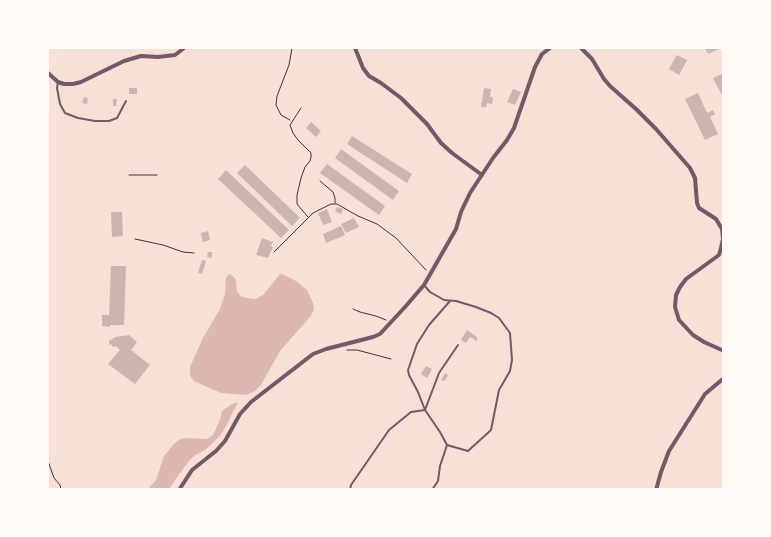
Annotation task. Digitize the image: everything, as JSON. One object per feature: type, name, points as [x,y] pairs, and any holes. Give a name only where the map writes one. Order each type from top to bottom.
[{"type":"street","points":[[48,73],[58,82],[73,84],[124,61],[141,56],[175,55],[184,48]]},
{"type":"street","points":[[355,48],[363,68],[369,76],[401,98],[427,124],[441,143],[482,175]]},
{"type":"street","points":[[179,490],[192,470],[216,451],[225,441],[240,414],[251,402],[313,354],[380,334],[424,285],[456,229],[461,212],[470,193],[514,128],[535,66],[542,54],[550,48]]},
{"type":"street","points":[[581,48],[592,59],[610,86],[656,129],[690,168],[695,178],[699,208],[716,219],[722,228],[722,248],[719,255],[686,279],[676,296],[675,307],[679,320],[693,335],[724,351]]},
{"type":"street","points":[[656,490],[669,451],[705,394],[724,378]]},
{"type":"lane","points":[[58,82],[57,88],[60,104],[65,113],[78,118],[109,121],[117,118],[126,101]]},
{"type":"lane","points":[[424,285],[430,292],[444,300],[476,307],[499,318],[510,333],[512,360],[510,370],[499,390],[492,430],[468,450],[447,445]]},
{"type":"lane","points":[[432,490],[438,481],[440,466],[447,445],[425,410],[408,370],[416,344],[429,325],[450,301]]},
{"type":"lane","points":[[425,410],[439,373],[458,345]]},
{"type":"lane","points":[[350,490],[351,485],[389,430],[411,412],[425,410]]},
{"type":"path","points":[[292,48],[289,65],[277,96],[276,106],[281,115],[292,120]]},
{"type":"path","points":[[301,108],[290,124],[293,133],[311,154],[310,161],[305,167],[301,178],[297,195],[297,204],[308,217]]},
{"type":"path","points":[[129,175],[157,175]]},
{"type":"path","points":[[320,181],[333,192],[335,204]]},
{"type":"path","points":[[274,252],[312,213],[335,204],[377,224],[396,238],[431,275]]},
{"type":"path","points":[[136,239],[183,252],[194,253]]},
{"type":"path","points":[[354,309],[390,323]]},
{"type":"path","points":[[345,350],[357,350],[390,359]]},
{"type":"path","points":[[48,461],[61,490]]},
{"type":"shaded area","points":[[229,274],[236,280],[237,292],[241,296],[256,299],[263,295],[280,274],[284,275],[296,281],[307,290],[314,310],[280,351],[261,385],[255,391],[246,395],[221,393],[194,381],[190,376],[190,367],[203,338],[220,309],[225,294],[226,278]]},
{"type":"shaded area","points":[[238,402],[220,436],[189,461],[169,489],[148,489],[156,480],[164,456],[174,444],[180,439],[207,439],[213,435],[222,411]]},
{"type":"building","points":[[705,48],[722,48],[708,54]]},
{"type":"building","points":[[677,55],[687,60],[679,75],[669,69]]},
{"type":"building","points":[[724,73],[724,99],[713,78]]},
{"type":"building","points":[[129,88],[137,88],[137,94],[129,94]]},
{"type":"building","points":[[484,88],[491,89],[490,97],[493,97],[492,104],[487,103],[486,107],[481,107]]},
{"type":"building","points":[[513,89],[521,92],[515,105],[507,102]]},
{"type":"building","points":[[698,93],[707,113],[713,110],[715,114],[710,117],[718,134],[705,140],[685,99]]},
{"type":"building","points":[[84,97],[88,98],[87,104],[82,103]]},
{"type":"building","points":[[113,99],[117,99],[116,106],[113,106]]},
{"type":"building","points":[[311,122],[321,131],[316,137],[306,128]]},
{"type":"building","points":[[352,136],[412,174],[407,183],[347,144]]},
{"type":"building","points":[[341,149],[399,191],[393,200],[335,158]]},
{"type":"building","points":[[327,164],[385,206],[379,215],[320,173]]},
{"type":"building","points":[[245,165],[300,218],[292,226],[237,173]]},
{"type":"building","points":[[226,170],[289,230],[281,238],[218,179]]},
{"type":"building","points":[[337,207],[343,209],[341,214],[335,211]]},
{"type":"building","points":[[327,209],[332,222],[323,225],[318,213]]},
{"type":"building","points":[[111,212],[122,212],[123,236],[112,237]]},
{"type":"building","points":[[354,218],[359,227],[346,233],[341,224]]},
{"type":"building","points":[[341,226],[345,235],[326,243],[323,234]]},
{"type":"building","points":[[208,231],[210,240],[203,242],[201,233]]},
{"type":"building","points":[[262,238],[273,242],[268,258],[256,255]]},
{"type":"building","points":[[208,252],[212,252],[212,258],[207,257]]},
{"type":"building","points":[[202,260],[206,261],[202,274],[198,273]]},
{"type":"building","points":[[111,266],[126,266],[124,325],[110,325],[110,327],[102,326],[102,315],[109,315]]},
{"type":"building","points":[[467,330],[477,337],[477,341],[470,337],[466,343],[461,340]]},
{"type":"building","points":[[129,335],[137,342],[131,350],[150,365],[135,384],[108,364],[120,350],[111,344],[109,346],[109,341],[115,337]]},
{"type":"building","points":[[426,366],[432,369],[427,378],[421,374]]},
{"type":"building","points":[[445,373],[448,375],[445,381],[441,380]]}]
